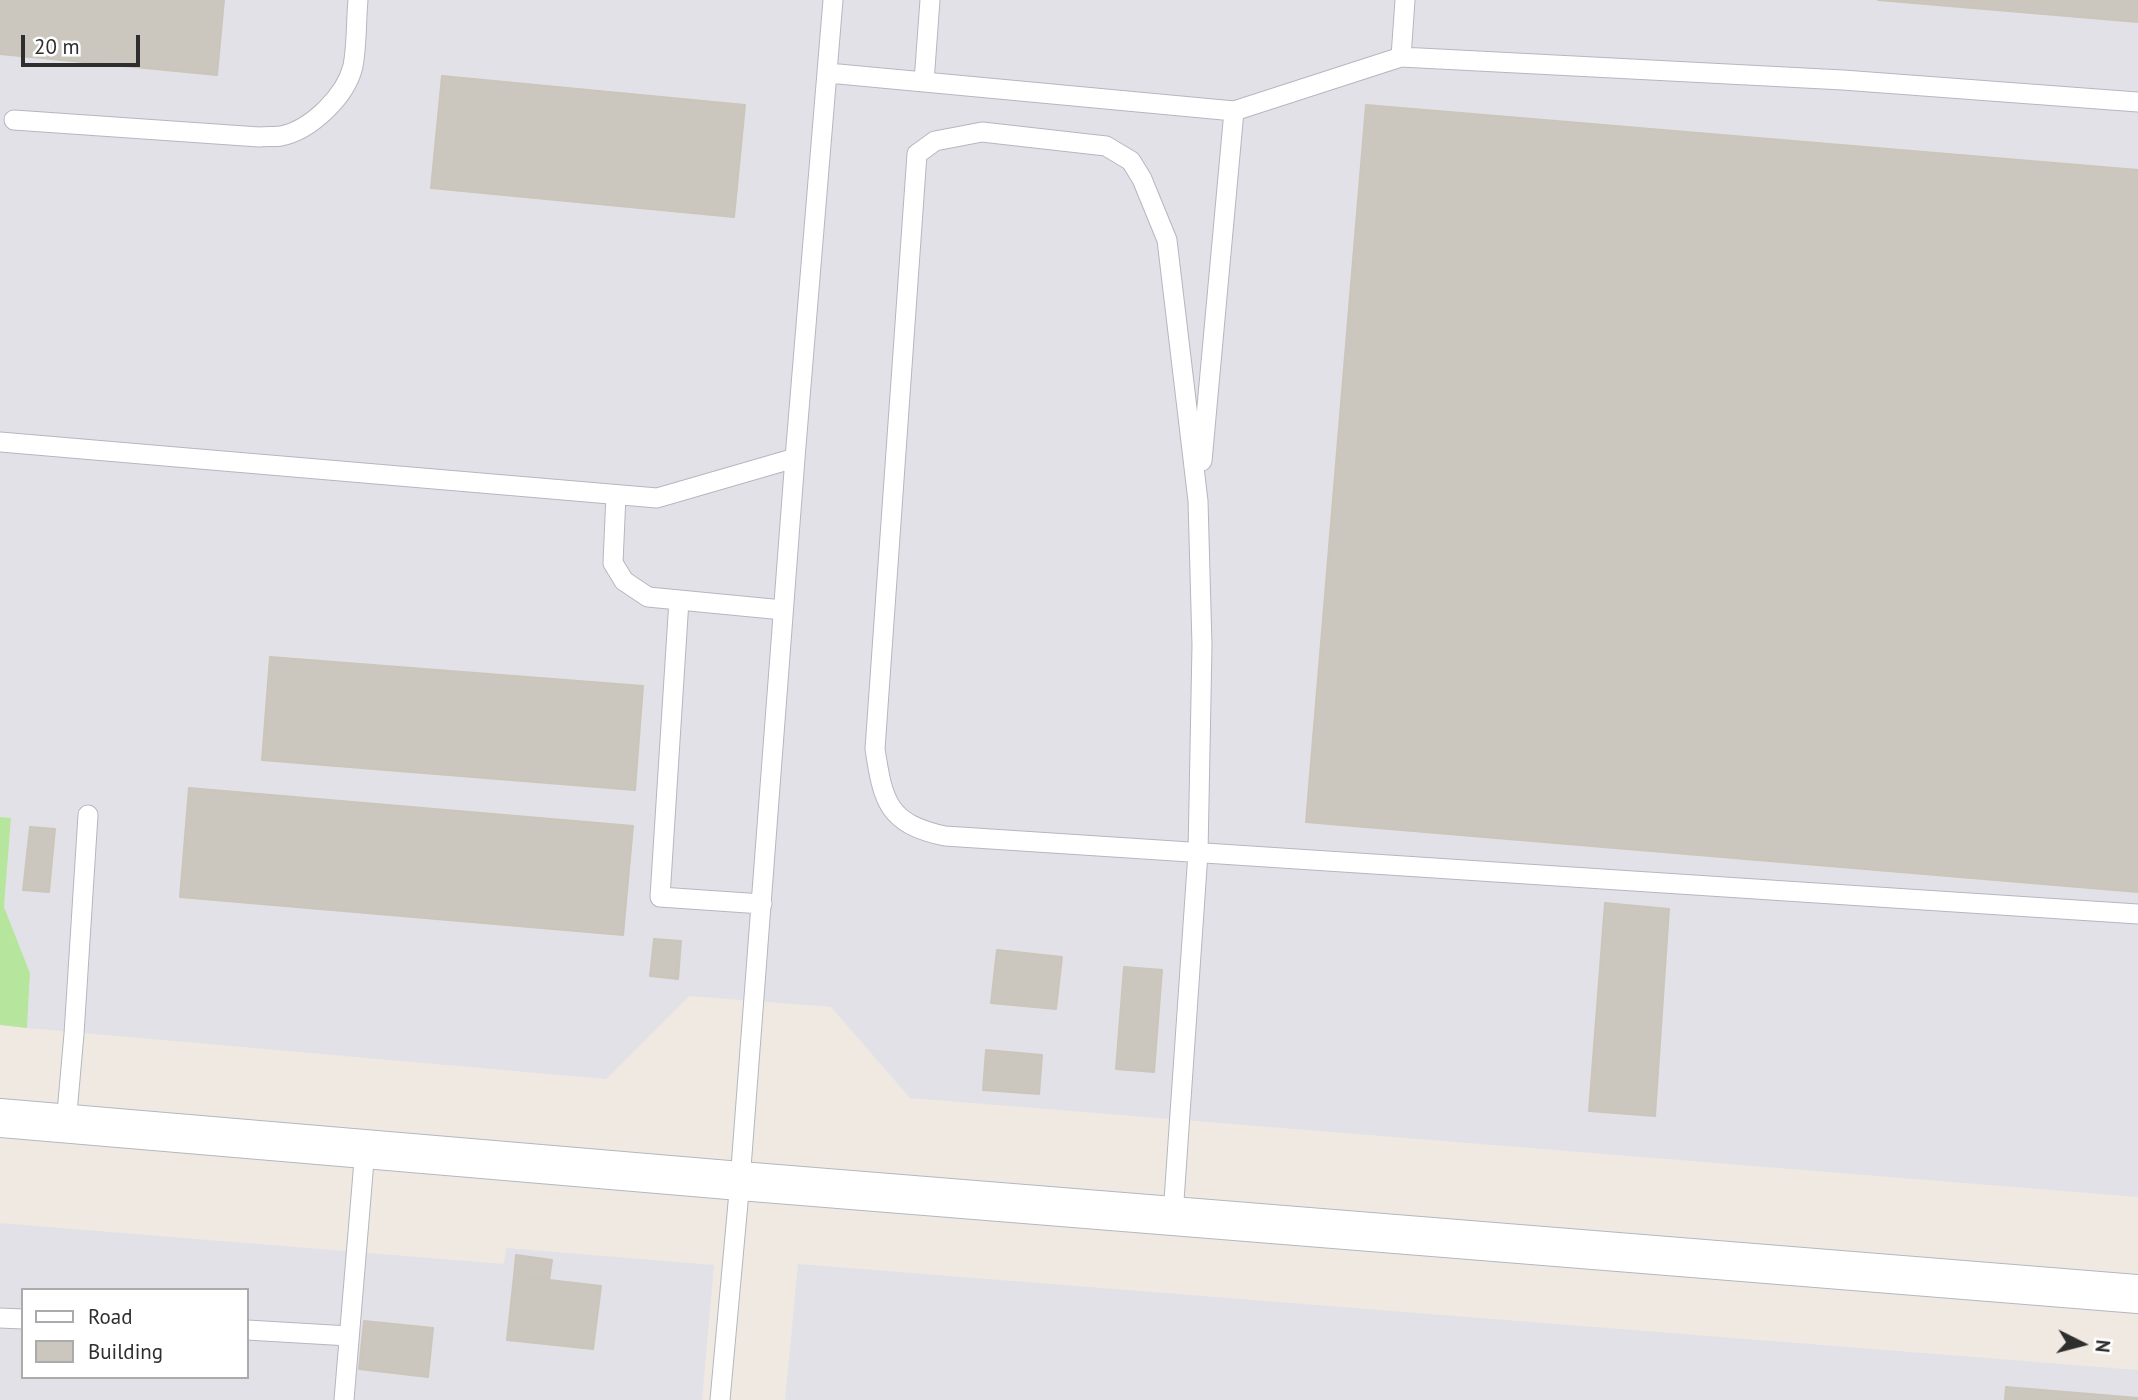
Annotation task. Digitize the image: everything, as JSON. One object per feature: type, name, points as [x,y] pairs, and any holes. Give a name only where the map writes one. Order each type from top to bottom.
[{"type":"street","points":[[0,1118],[2138,1294]]},
{"type":"lane","points":[[14,120],[259,137],[282,135],[303,127],[333,104],[345,87],[353,66],[358,0]]},
{"type":"lane","points":[[720,1400],[740,1181],[794,458],[833,0]]},
{"type":"lane","points":[[924,82],[930,0]]},
{"type":"lane","points":[[1401,57],[1405,0]]},
{"type":"lane","points":[[828,73],[1234,111],[1401,57],[1843,79],[2138,102]]},
{"type":"lane","points":[[1198,501],[1234,111]]},
{"type":"lane","points":[[1172,1215],[1198,853],[1202,645],[1198,501],[1167,240],[1142,179],[1131,161],[1106,146],[982,132],[935,141],[917,154],[875,749],[884,796],[898,817],[919,830],[945,836],[1198,853],[2138,914]]},
{"type":"lane","points":[[0,442],[657,498],[794,458]]},
{"type":"lane","points":[[616,495],[613,563],[624,581],[648,597],[783,610]]},
{"type":"lane","points":[[679,600],[660,897],[762,904]]},
{"type":"lane","points":[[66,1124],[88,815]]},
{"type":"lane","points":[[344,1400],[365,1149]]},
{"type":"lane","points":[[0,1318],[21,1319]]},
{"type":"lane","points":[[248,1331],[349,1336]]},
{"type":"shaded area","points":[[0,0],[2138,0],[2138,1197],[910,1098],[831,1007],[689,996],[606,1079],[27,1028],[30,973],[4,908],[11,818],[0,817]]},
{"type":"shaded area","points":[[0,1223],[504,1264],[506,1248],[714,1265],[702,1400],[0,1400]]},
{"type":"shaded area","points":[[798,1264],[2138,1370],[2138,1400],[785,1400]]},
{"type":"green space","points":[[0,817],[11,818],[4,907],[30,973],[27,1028],[0,1025]]},
{"type":"building","points":[[0,0],[224,0],[217,75],[0,54]]},
{"type":"building","points":[[1878,0],[2138,0],[2138,22]]},
{"type":"building","points":[[442,76],[745,105],[734,217],[431,188]]},
{"type":"building","points":[[1366,105],[2138,170],[2138,892],[1306,822]]},
{"type":"building","points":[[270,657],[643,686],[635,790],[262,760]]},
{"type":"building","points":[[189,788],[633,826],[623,935],[180,897]]},
{"type":"building","points":[[30,827],[55,829],[49,892],[23,890]]},
{"type":"building","points":[[1605,903],[1669,909],[1655,1116],[1589,1111]]},
{"type":"building","points":[[654,939],[681,941],[678,979],[650,976]]},
{"type":"building","points":[[997,950],[1062,957],[1056,1009],[991,1003]]},
{"type":"building","points":[[1124,967],[1162,970],[1154,1072],[1116,1069]]},
{"type":"building","points":[[986,1050],[1042,1055],[1039,1094],[983,1090]]},
{"type":"building","points":[[516,1255],[552,1260],[549,1280],[514,1276]]},
{"type":"building","points":[[514,1276],[601,1286],[593,1349],[507,1340]]},
{"type":"building","points":[[364,1321],[433,1328],[428,1377],[359,1369]]},
{"type":"building","points":[[2006,1387],[2138,1398],[2138,1400],[2005,1400]]}]
